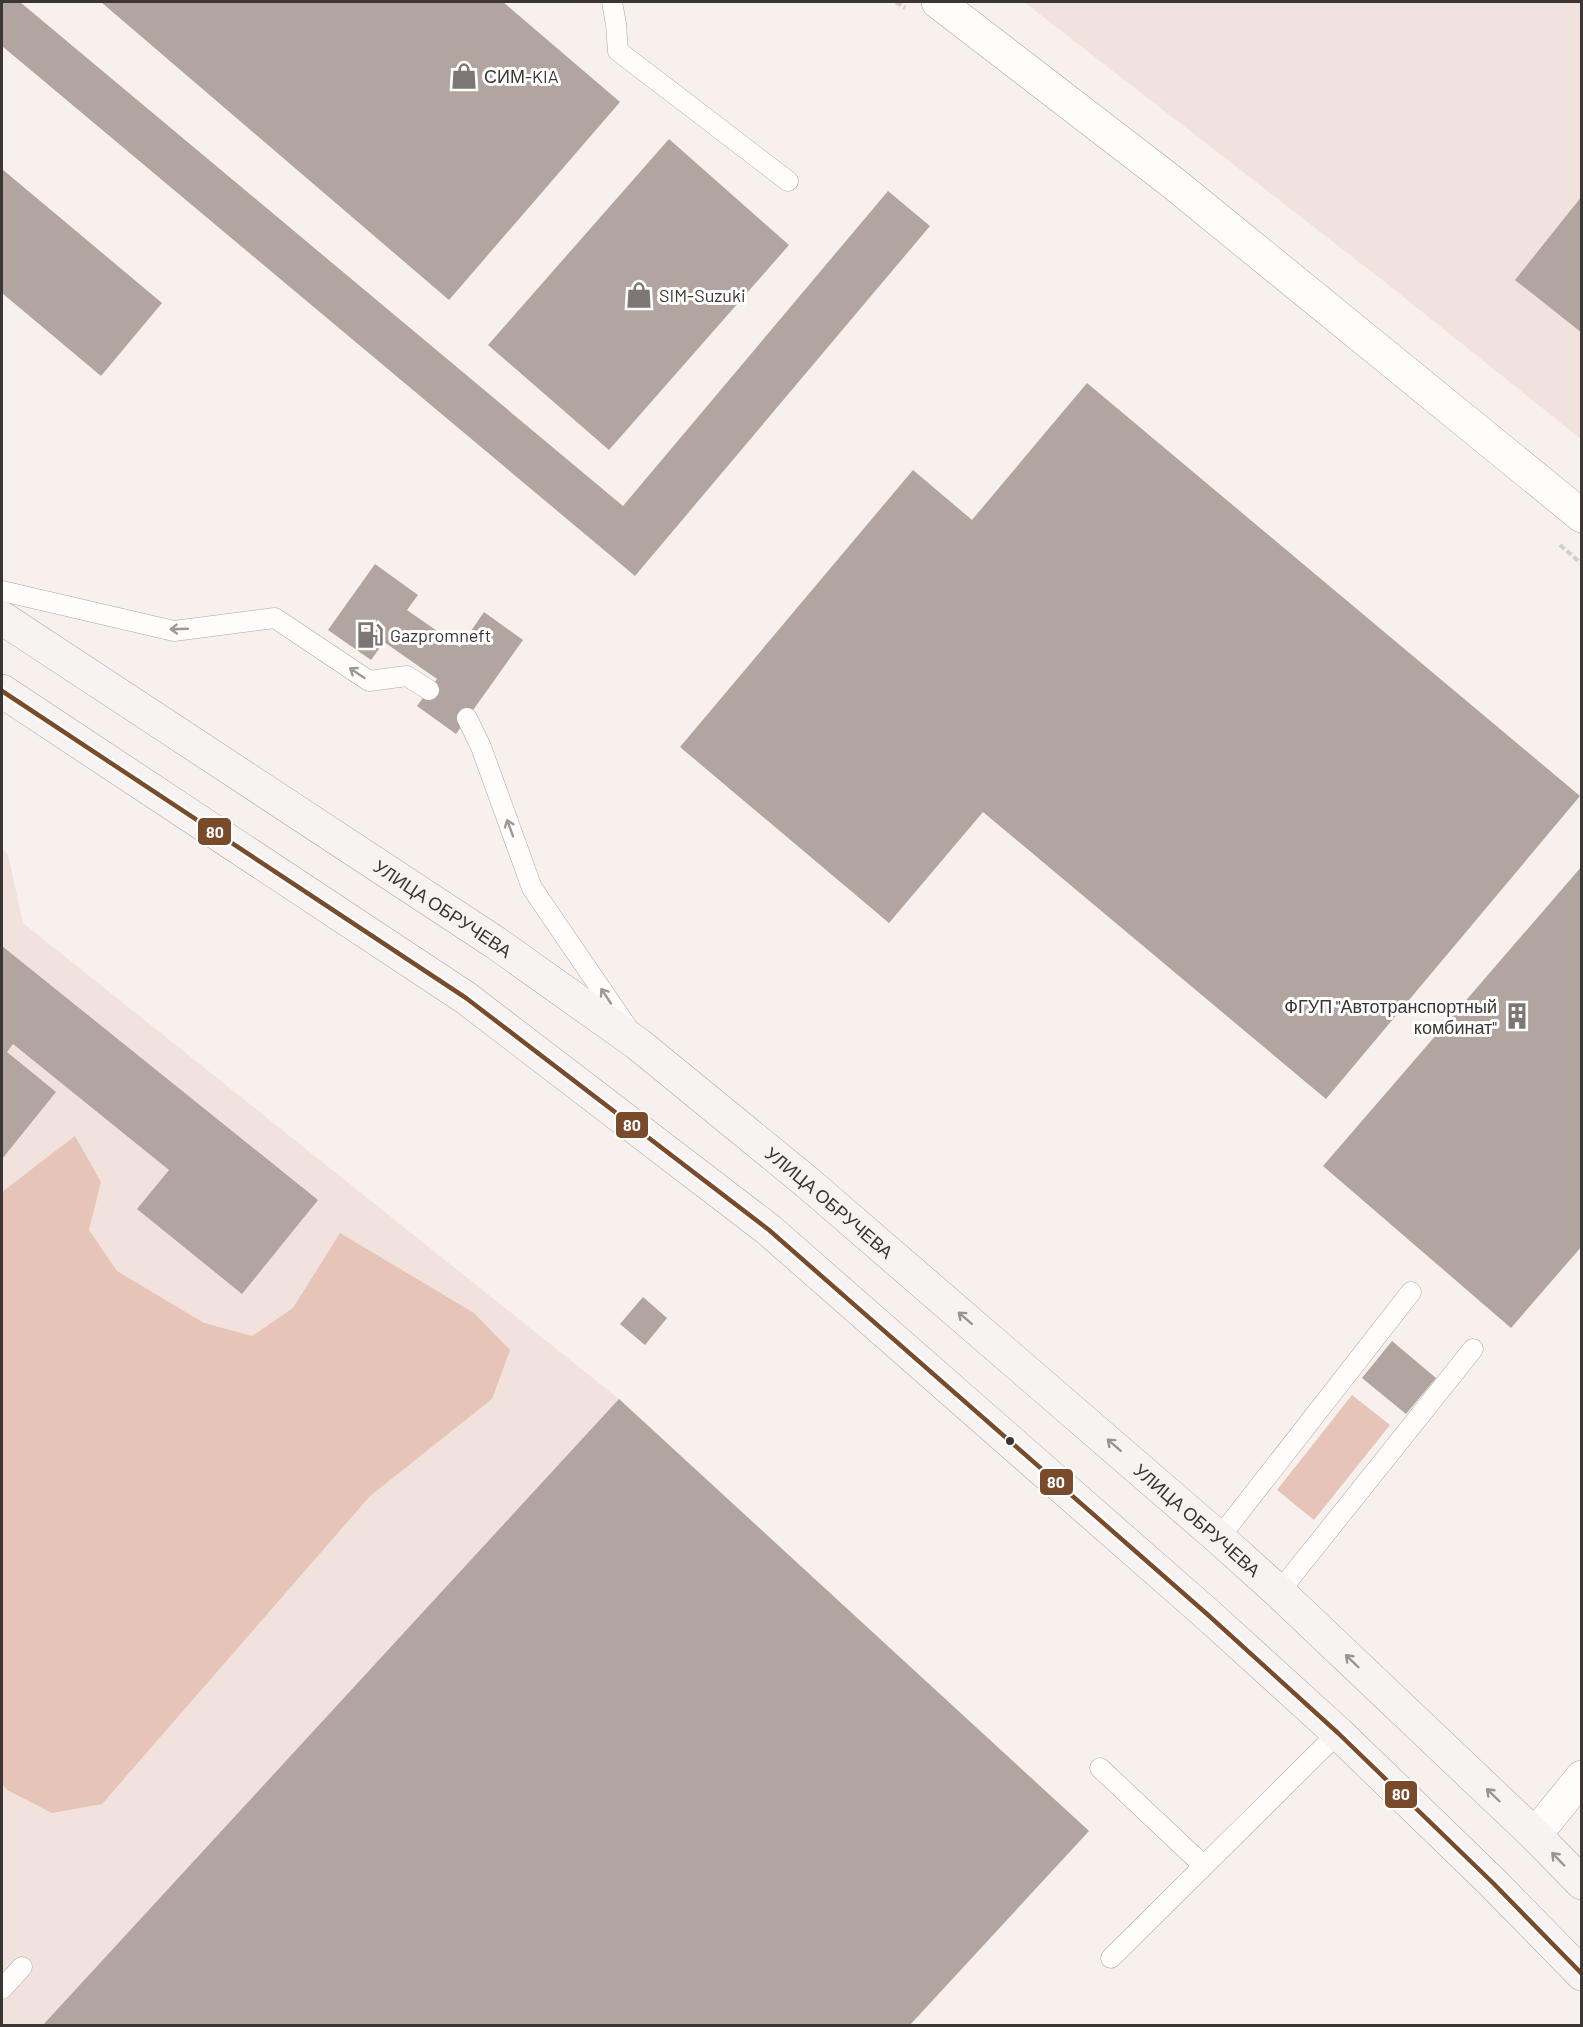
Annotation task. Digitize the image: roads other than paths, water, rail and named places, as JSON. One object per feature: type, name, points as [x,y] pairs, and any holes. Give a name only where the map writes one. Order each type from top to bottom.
[{"type":"main road","name":"УЛИЦА ОБРУЧЕВА","points":[[2,618],[487,936],[639,1044],[808,1184],[1219,1538],[1535,1835],[1581,1883]]},
{"type":"main road","points":[[2,691],[466,998],[769,1230],[1207,1614],[1338,1733],[1493,1883],[1581,1974]]},
{"type":"street","points":[[938,2],[1172,182],[1581,516]]},
{"type":"street","points":[[1535,1835],[1581,1777]]},
{"type":"lane","points":[[612,2],[618,51],[788,181]]},
{"type":"lane","points":[[2,591],[174,631],[275,618],[369,681],[407,676],[429,690]]},
{"type":"lane","points":[[467,718],[481,747],[532,888],[639,1044]]},
{"type":"lane","points":[[1219,1538],[1411,1292]]},
{"type":"lane","points":[[1279,1592],[1473,1349]]},
{"type":"lane","points":[[1111,1958],[1338,1733]]},
{"type":"lane","points":[[1100,1768],[1204,1866]]},
{"type":"lane","points":[[2,1989],[22,1967]]},
{"type":"place","name":"СИМ-KIA","points":[[464,76]]},
{"type":"place","name":"SIM-Suzuki","points":[[639,295]]},
{"type":"place","name":"Gazpromneft","points":[[370,635]]},
{"type":"place","name":"ФГУП \"Автотранспортный комбинат\"","points":[[1517,1016]]}]
